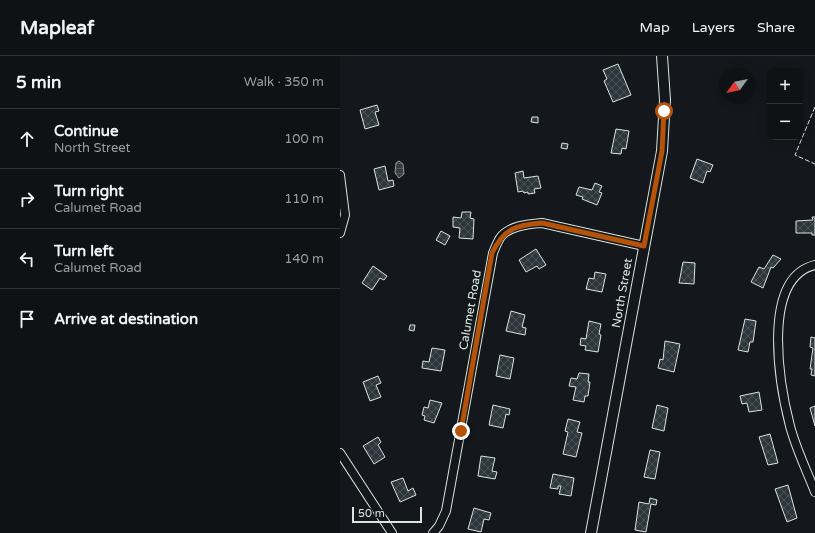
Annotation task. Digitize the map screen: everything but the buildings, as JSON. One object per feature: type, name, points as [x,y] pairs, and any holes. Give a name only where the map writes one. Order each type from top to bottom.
[{"type":"street","name":"North Street","points":[[591,533],[662,151],[665,100],[662,56]]},
{"type":"street","points":[[340,175],[345,215],[340,233]]},
{"type":"street","name":"Calumet Road","points":[[433,533],[439,526],[446,511],[492,253],[500,237],[513,229],[527,224],[542,223],[644,246]]},
{"type":"street","points":[[815,265],[798,274],[788,286],[782,301],[778,336],[780,380],[791,427],[815,492]]},
{"type":"street","points":[[340,452],[392,533]]},
{"type":"shaded area","points":[[399,161],[403,164],[404,174],[399,178],[395,173],[396,163]]},
{"type":"fence","points":[[815,107],[795,155],[815,164]]},
{"type":"route","points":[[461,431],[492,253],[500,237],[513,229],[527,224],[542,223],[644,246],[662,151],[664,111]]}]
